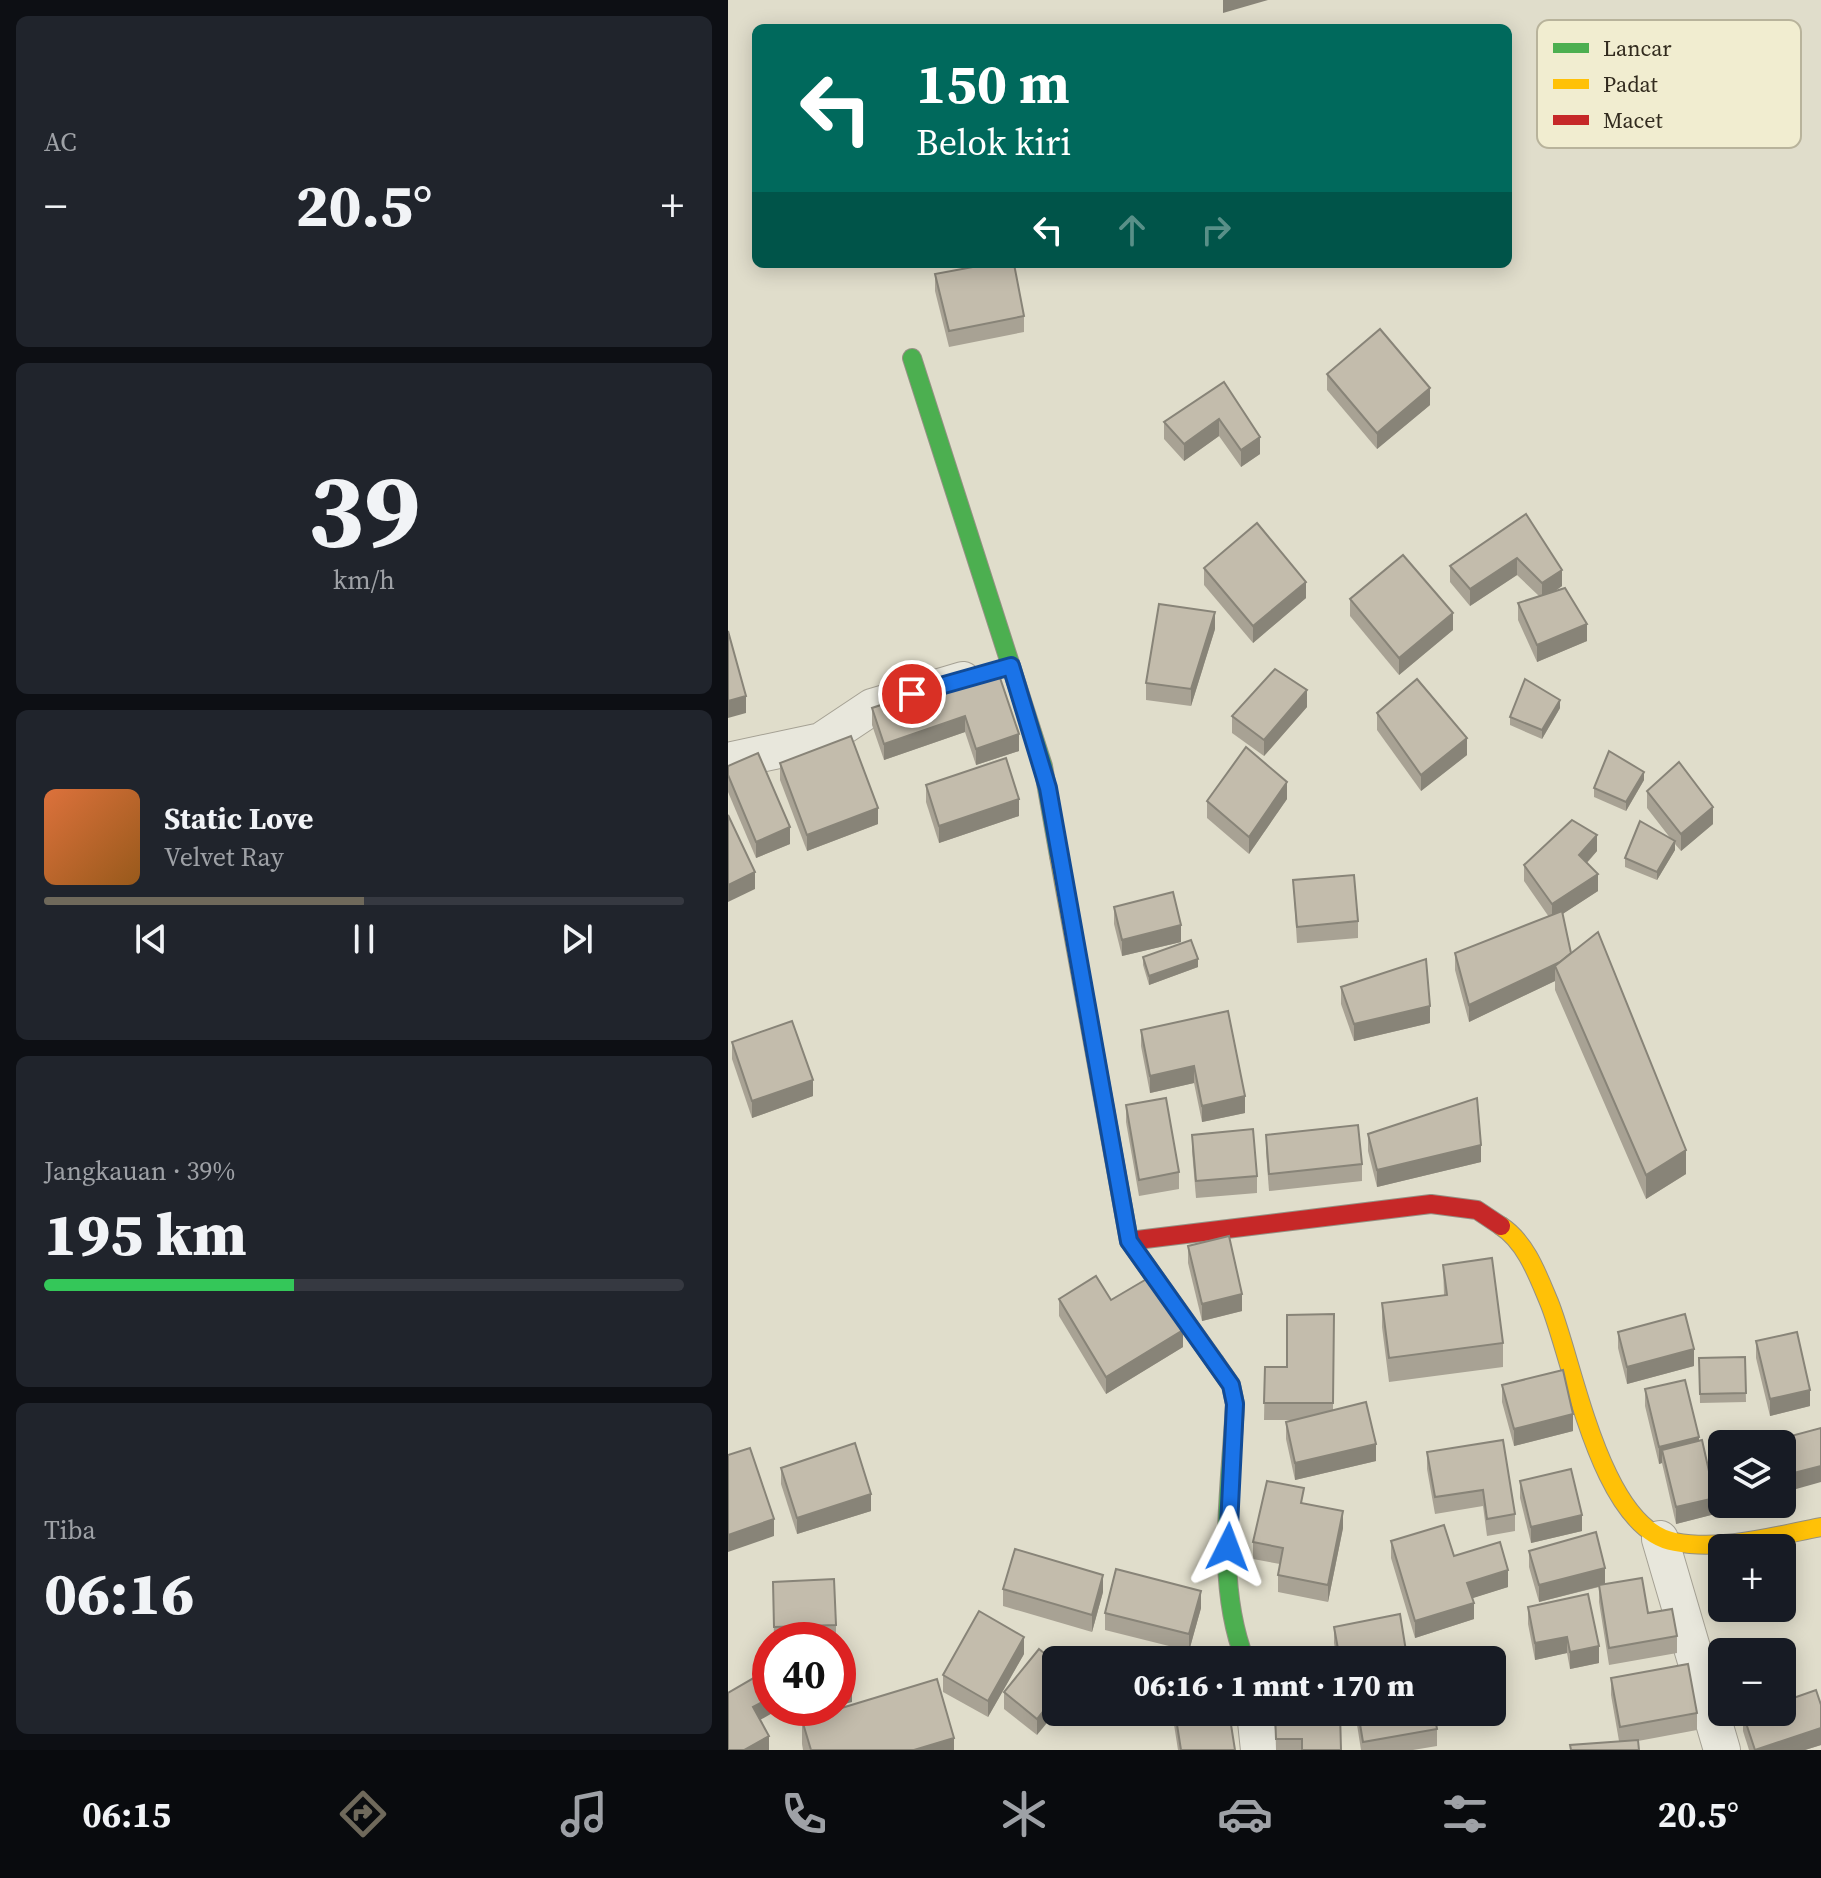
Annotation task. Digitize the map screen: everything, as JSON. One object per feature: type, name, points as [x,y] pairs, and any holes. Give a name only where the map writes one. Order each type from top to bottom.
[{"type":"street","points":[[912,358],[1048,788],[1129,1241],[1231,1385],[1235,1404],[1227,1593],[1232,1626],[1240,1646]]},
{"type":"street","points":[[728,761],[821,741],[887,701],[1011,666]]},
{"type":"street","points":[[1129,1241],[1420,1205],[1478,1210],[1517,1236],[1536,1267],[1604,1466],[1629,1513],[1660,1539],[1722,1750]]},
{"type":"street","points":[[1660,1539],[1697,1543],[1766,1539],[1821,1527]]},
{"type":"street","points":[[1256,1726],[1259,1750]]},
{"type":"building","points":[[967,268],[1015,268],[1024,316],[949,331],[935,274]]},
{"type":"building","points":[[1380,329],[1430,388],[1377,433],[1327,374]]},
{"type":"building","points":[[1224,382],[1260,437],[1241,450],[1219,419],[1184,444],[1164,422]]},
{"type":"building","points":[[1526,514],[1562,570],[1542,583],[1517,558],[1470,589],[1450,566]]},
{"type":"building","points":[[1257,523],[1306,582],[1253,626],[1204,568]]},
{"type":"building","points":[[1403,555],[1453,613],[1399,658],[1350,599]]},
{"type":"building","points":[[1565,588],[1587,624],[1537,645],[1518,603]]},
{"type":"building","points":[[1159,604],[1215,612],[1191,689],[1146,683]]},
{"type":"building","points":[[728,631],[746,696],[728,701]]},
{"type":"building","points":[[996,666],[1019,734],[976,749],[965,716],[884,744],[872,708]]},
{"type":"building","points":[[1275,669],[1307,690],[1264,740],[1232,716]]},
{"type":"building","points":[[1417,679],[1467,738],[1421,775],[1377,713]]},
{"type":"building","points":[[1525,679],[1560,700],[1542,730],[1510,717]]},
{"type":"building","points":[[851,736],[878,808],[807,835],[780,763]]},
{"type":"building","points":[[1246,747],[1287,782],[1249,837],[1207,801]]},
{"type":"building","points":[[1609,751],[1644,772],[1626,802],[1594,788]]},
{"type":"building","points":[[758,753],[790,827],[756,842],[728,775],[728,766]]},
{"type":"building","points":[[1006,758],[1019,799],[939,826],[926,785]]},
{"type":"building","points":[[1679,762],[1713,807],[1681,834],[1647,791]]},
{"type":"building","points":[[728,815],[755,872],[728,885]]},
{"type":"building","points":[[1572,820],[1597,835],[1579,855],[1598,874],[1552,904],[1524,865]]},
{"type":"building","points":[[1640,821],[1675,841],[1657,872],[1625,858]]},
{"type":"building","points":[[1354,875],[1358,921],[1297,927],[1293,880]]},
{"type":"building","points":[[1173,892],[1181,925],[1122,940],[1114,907]]},
{"type":"building","points":[[1562,911],[1571,953],[1560,962],[1469,1005],[1455,953]]},
{"type":"building","points":[[1598,932],[1686,1150],[1646,1175],[1555,966]]},
{"type":"building","points":[[1191,940],[1198,959],[1149,976],[1143,957]]},
{"type":"building","points":[[1426,959],[1430,1006],[1354,1024],[1341,987]]},
{"type":"building","points":[[1228,1011],[1245,1096],[1202,1106],[1194,1066],[1150,1076],[1141,1030]]},
{"type":"building","points":[[792,1021],[813,1080],[752,1101],[732,1042]]},
{"type":"building","points":[[1166,1098],[1179,1172],[1139,1180],[1126,1105]]},
{"type":"building","points":[[1477,1098],[1481,1145],[1377,1170],[1368,1134]]},
{"type":"building","points":[[1358,1125],[1362,1164],[1269,1174],[1266,1135]]},
{"type":"building","points":[[1253,1129],[1257,1176],[1196,1181],[1192,1135]]},
{"type":"building","points":[[1229,1236],[1242,1294],[1202,1304],[1188,1246]]},
{"type":"building","points":[[1492,1258],[1503,1343],[1389,1358],[1382,1303],[1447,1295],[1443,1265]]},
{"type":"building","points":[[1096,1276],[1111,1300],[1150,1277],[1183,1330],[1106,1377],[1059,1299]]},
{"type":"building","points":[[1334,1314],[1333,1403],[1264,1403],[1265,1367],[1287,1367],[1287,1315]]},
{"type":"building","points":[[1685,1314],[1694,1349],[1627,1367],[1618,1332]]},
{"type":"building","points":[[1797,1332],[1810,1390],[1770,1399],[1756,1341]]},
{"type":"building","points":[[1745,1357],[1746,1393],[1700,1394],[1699,1358]]},
{"type":"building","points":[[1563,1370],[1573,1414],[1514,1429],[1502,1385]]},
{"type":"building","points":[[1685,1380],[1699,1437],[1659,1447],[1645,1389]]},
{"type":"building","points":[[1366,1402],[1376,1444],[1295,1463],[1286,1422]]},
{"type":"building","points":[[1821,1428],[1821,1466],[1796,1472],[1796,1435]]},
{"type":"building","points":[[1503,1440],[1515,1514],[1487,1519],[1483,1490],[1435,1497],[1427,1452]]},
{"type":"building","points":[[1702,1440],[1708,1467],[1708,1500],[1676,1507],[1662,1450]]},
{"type":"building","points":[[855,1443],[871,1494],[797,1518],[781,1468]]},
{"type":"building","points":[[750,1448],[774,1519],[728,1535],[728,1455]]},
{"type":"building","points":[[1571,1469],[1582,1515],[1531,1527],[1520,1481]]},
{"type":"building","points":[[1267,1481],[1304,1488],[1301,1503],[1343,1511],[1328,1585],[1278,1575],[1283,1548],[1253,1542]]},
{"type":"building","points":[[1444,1525],[1454,1556],[1500,1542],[1508,1570],[1467,1583],[1474,1603],[1415,1621],[1391,1541]]},
{"type":"building","points":[[1596,1532],[1605,1568],[1539,1585],[1529,1551]]},
{"type":"building","points":[[1015,1549],[1103,1575],[1092,1615],[1003,1589]]},
{"type":"building","points":[[1116,1569],[1201,1591],[1189,1634],[1105,1613]]},
{"type":"building","points":[[1642,1578],[1648,1613],[1672,1609],[1677,1636],[1609,1648],[1599,1585]]},
{"type":"building","points":[[834,1579],[836,1622],[774,1622],[773,1582]]},
{"type":"building","points":[[1588,1594],[1599,1646],[1570,1652],[1567,1637],[1535,1643],[1528,1607]]},
{"type":"building","points":[[979,1611],[1024,1637],[988,1701],[943,1675]]},
{"type":"building","points":[[1400,1614],[1405,1646],[1337,1646],[1334,1627]]},
{"type":"building","points":[[1039,1649],[1042,1651],[1042,1713],[1037,1719],[1004,1692]]},
{"type":"building","points":[[1688,1664],[1697,1713],[1620,1727],[1611,1678]]},
{"type":"building","points":[[752,1679],[752,1726],[763,1726],[769,1736],[744,1750],[728,1750],[728,1693]]},
{"type":"building","points":[[937,1679],[954,1738],[914,1750],[811,1750],[804,1726],[856,1726],[856,1704]]},
{"type":"building","points":[[1816,1690],[1821,1705],[1821,1728],[1755,1750],[1747,1726],[1796,1726],[1796,1697]]},
{"type":"building","points":[[1177,1726],[1231,1726],[1235,1750],[1181,1750]]},
{"type":"building","points":[[1276,1726],[1340,1726],[1341,1750],[1302,1750],[1302,1739],[1276,1739]]},
{"type":"building","points":[[1360,1726],[1436,1726],[1437,1729],[1363,1742]]},
{"type":"building","points":[[1638,1740],[1639,1750],[1571,1750],[1570,1745]]},
{"type":"traffic: fast","points":[[912,358],[1043,766],[1059,856]]},
{"type":"traffic: fast","points":[[1215,1362],[1231,1385],[1235,1404],[1227,1566],[1230,1598],[1241,1646]]},
{"type":"traffic: slow","points":[[1059,856],[1129,1241],[1215,1362]]},
{"type":"traffic: slow","points":[[1501,1226],[1518,1241],[1540,1281],[1559,1329],[1593,1440],[1609,1476],[1627,1508],[1649,1530],[1675,1542],[1711,1545],[1821,1527]]},
{"type":"traffic: jam","points":[[1129,1241],[1431,1204],[1477,1210],[1501,1226]]},
{"type":"route","points":[[912,694],[1011,666],[1048,788],[1129,1241],[1231,1385],[1235,1404],[1228,1547]]}]
